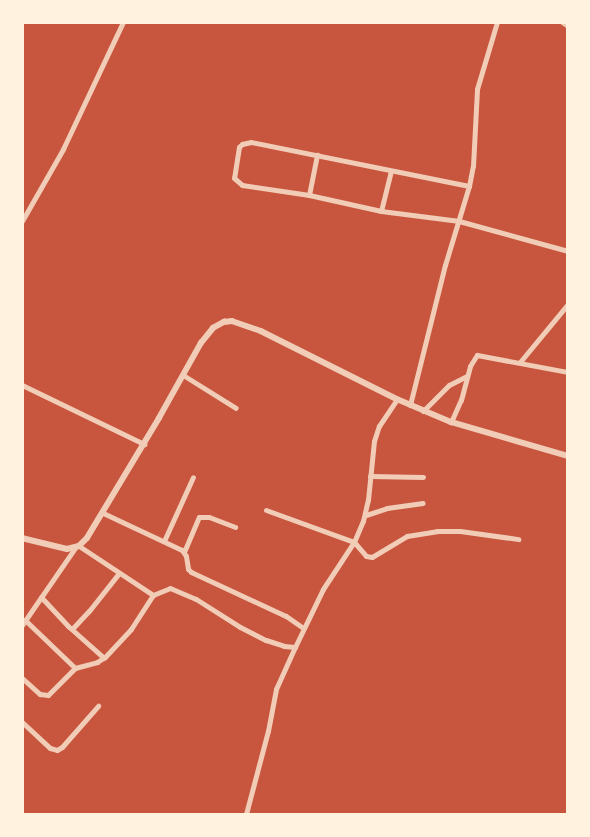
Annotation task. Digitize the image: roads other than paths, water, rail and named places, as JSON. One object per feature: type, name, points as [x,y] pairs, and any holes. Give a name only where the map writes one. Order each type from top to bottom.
[{"type":"street","points":[[22,222],[63,149],[123,22]]},
{"type":"street","points":[[410,405],[445,265],[469,186],[473,166],[477,89],[497,22]]},
{"type":"street","points":[[469,186],[247,142],[239,147],[235,162],[234,178],[238,184],[308,195],[381,211],[459,221],[568,250]]},
{"type":"street","points":[[308,195],[317,156]]},
{"type":"street","points":[[381,211],[391,171]]},
{"type":"street","points":[[520,362],[568,304]]},
{"type":"street","points":[[75,668],[24,622],[103,513],[207,333],[216,326],[232,321],[261,331],[397,399],[451,422],[568,456]]},
{"type":"street","points":[[451,422],[461,400],[472,361],[477,355],[568,372]]},
{"type":"street","points":[[183,375],[236,408]]},
{"type":"street","points":[[423,410],[449,386],[467,376]]},
{"type":"street","points":[[22,385],[144,444]]},
{"type":"street","points":[[246,814],[268,731],[276,689],[323,589],[354,542],[366,515],[374,441],[379,426],[397,399]]},
{"type":"street","points":[[370,476],[423,477]]},
{"type":"street","points":[[164,541],[193,477]]},
{"type":"street","points":[[366,515],[387,508],[423,503]]},
{"type":"street","points":[[266,510],[354,542],[366,556],[372,557],[407,536],[437,531],[460,531],[518,539]]},
{"type":"street","points":[[103,513],[184,552]]},
{"type":"street","points":[[235,527],[209,518],[199,517],[184,552],[188,569],[286,616],[304,628]]},
{"type":"street","points":[[22,538],[55,547],[77,547],[154,595]]},
{"type":"street","points":[[72,629],[89,611],[119,572]]},
{"type":"street","points":[[22,678],[40,694],[46,696],[75,668],[104,658],[130,629],[154,595],[170,588],[196,598],[240,627],[266,640],[284,646],[295,646]]},
{"type":"street","points":[[41,597],[104,658]]},
{"type":"street","points":[[22,722],[50,748],[57,750],[62,747],[98,706]]}]
